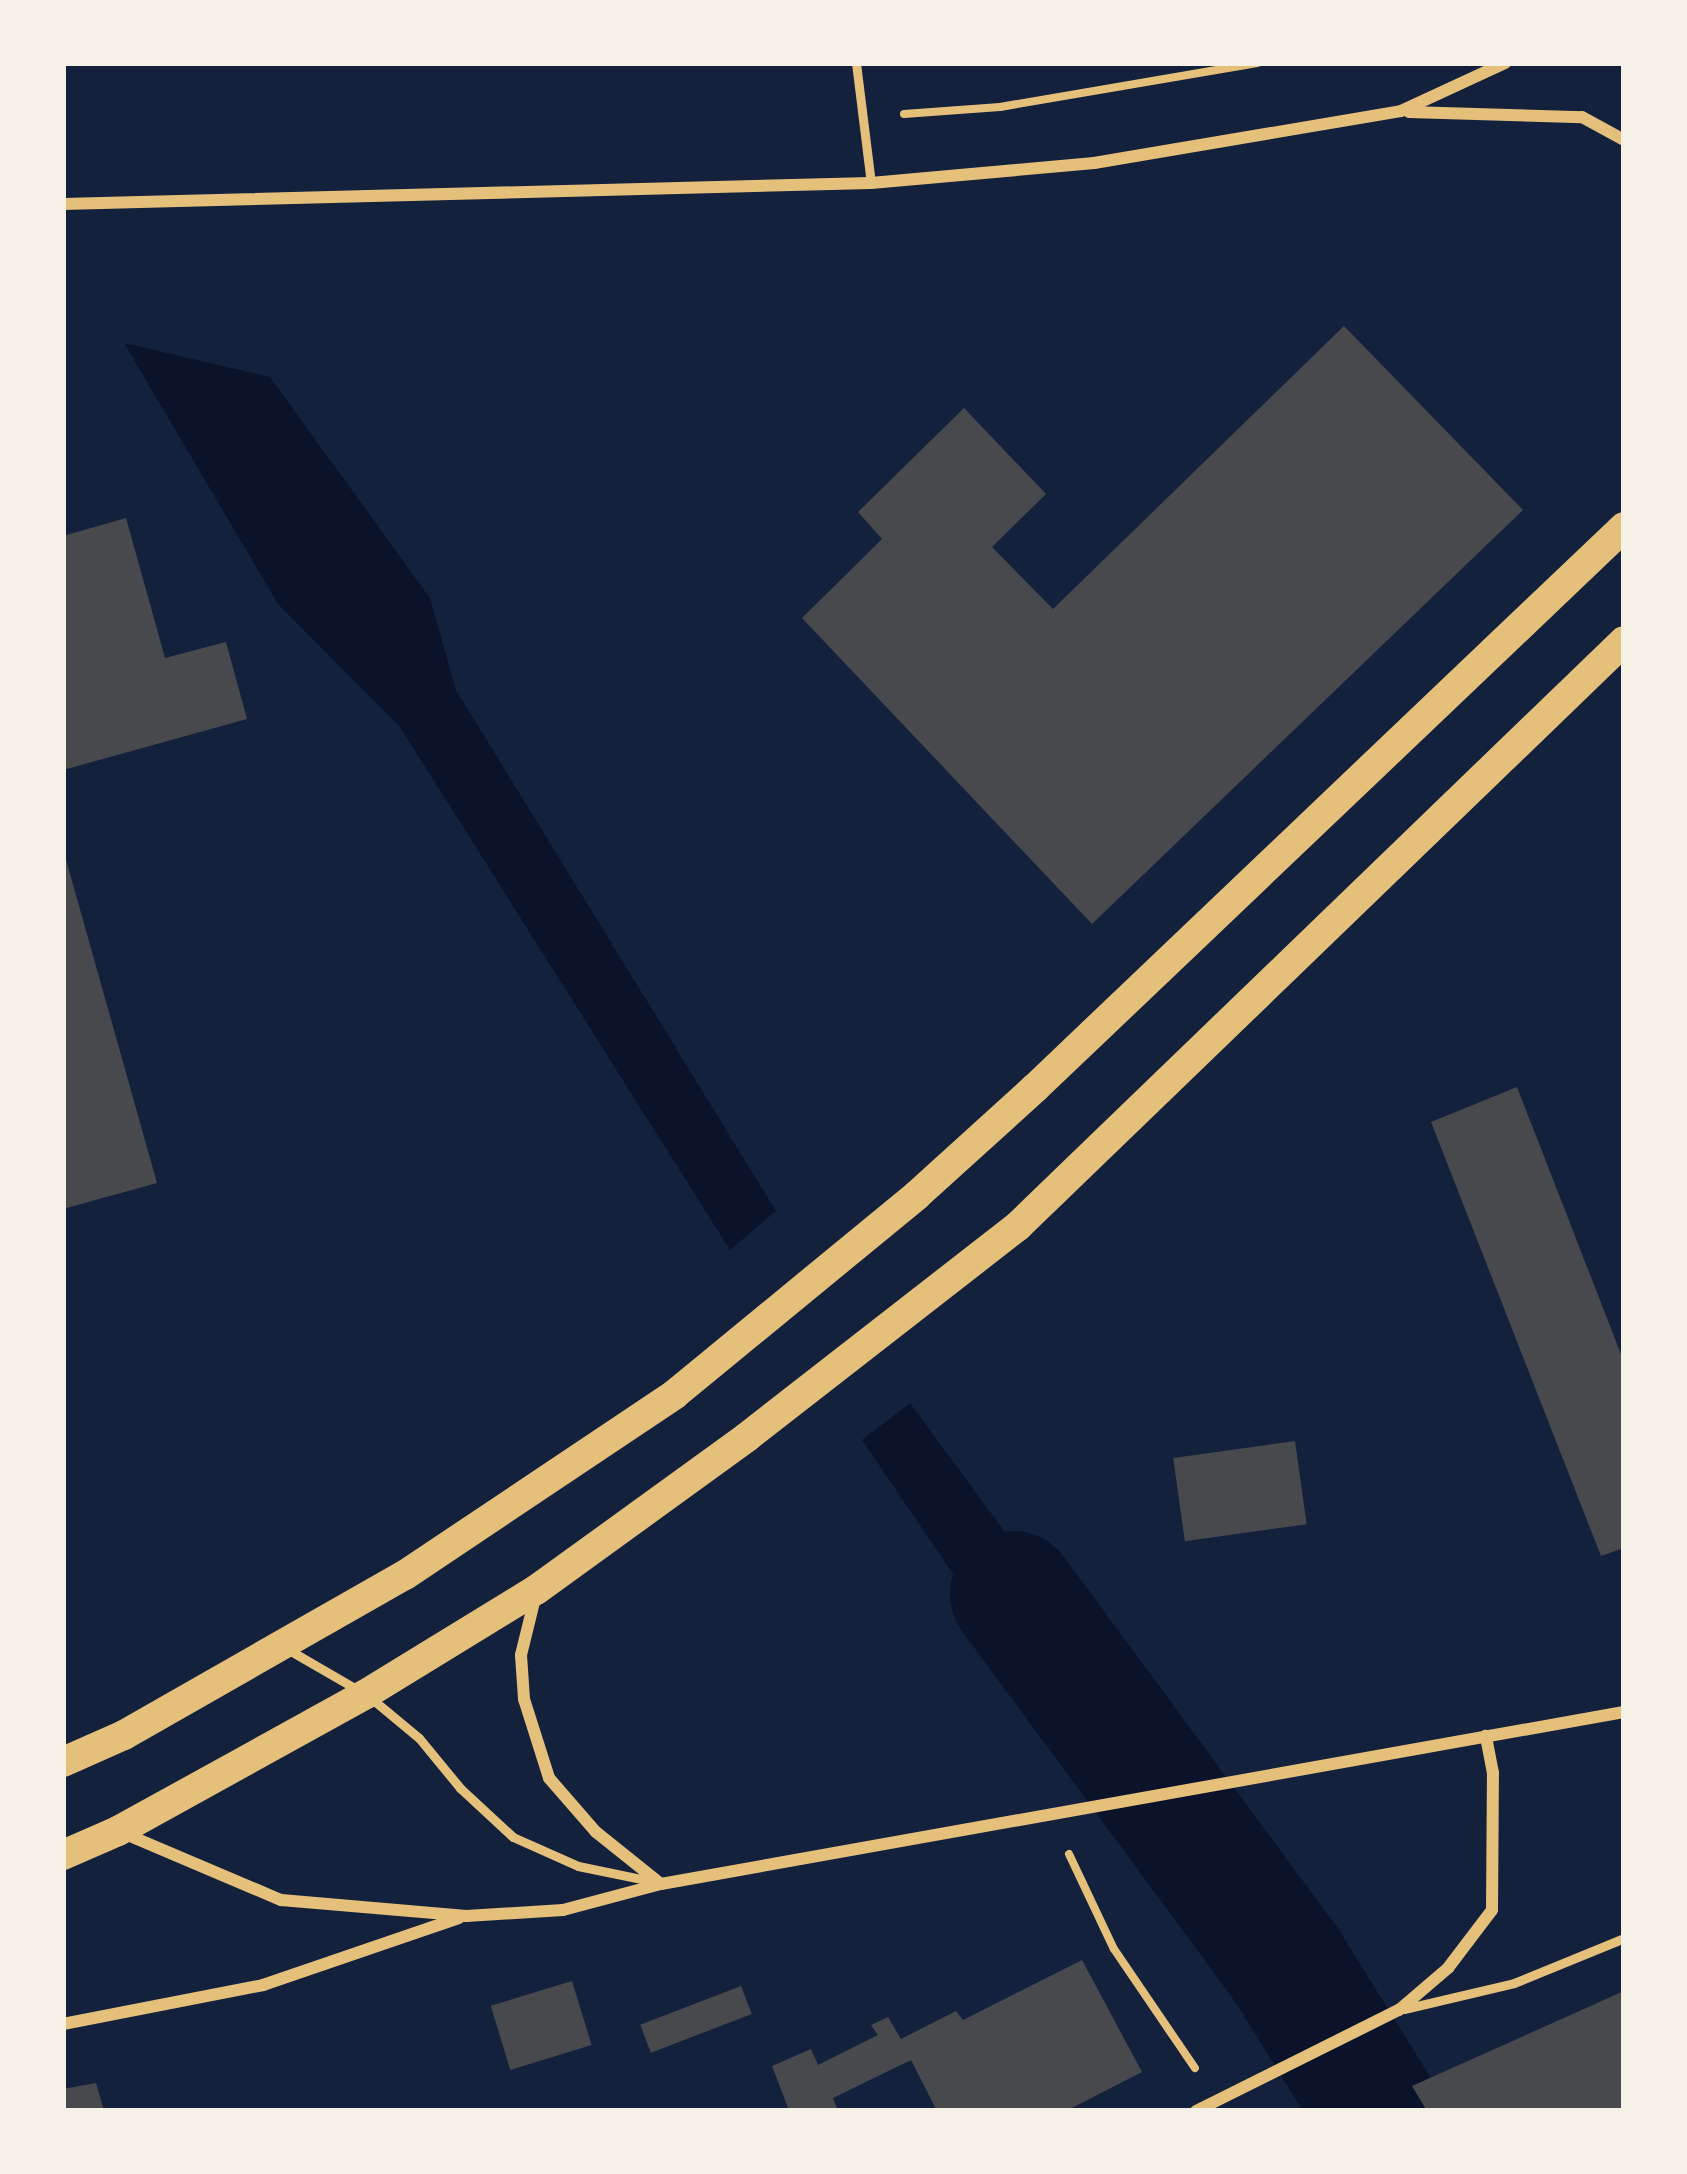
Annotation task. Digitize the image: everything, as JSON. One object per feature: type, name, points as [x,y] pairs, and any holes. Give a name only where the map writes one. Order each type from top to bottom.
[{"type":"main road","points":[[63,1762],[124,1735],[283,1646],[524,1499],[675,1394],[917,1195],[1624,527]]},
{"type":"main road","points":[[63,1855],[118,1831],[366,1694],[536,1590],[747,1438],[1018,1226],[1624,641]]},
{"type":"street","points":[[1401,112],[1505,63]]},
{"type":"street","points":[[63,204],[871,182],[1094,163],[1401,112],[1582,117],[1624,140]]},
{"type":"street","points":[[536,1590],[521,1654],[524,1699],[549,1778],[596,1832],[662,1884]]},
{"type":"street","points":[[118,1831],[281,1900],[466,1916],[563,1910],[662,1884],[1624,1712]]},
{"type":"street","points":[[1196,2111],[1399,2010],[1448,1968],[1492,1910],[1492,1772],[1486,1736]]},
{"type":"street","points":[[63,2024],[263,1985],[466,1916]]},
{"type":"lane","points":[[856,63],[871,182]]},
{"type":"lane","points":[[283,1646],[366,1694],[419,1738],[460,1788],[513,1838],[578,1865],[662,1884]]},
{"type":"lane","points":[[1399,2010],[1514,1983],[1624,1938]]},
{"type":"path","points":[[861,118],[1000,107],[1257,63]]},
{"type":"path","points":[[1051,1815],[1114,1949],[1217,2101]]},
{"type":"water","points":[[124,343],[270,377],[430,598],[456,690],[776,1211],[730,1250],[400,727],[278,604]]},
{"type":"water","points":[[910,1403],[1074,1626],[1168,1727],[1068,1743],[862,1440]]},
{"type":"water","points":[[1249,1842],[1341,1968],[1261,2006],[1160,1857]]},
{"type":"water","points":[[1413,2085],[1427,2111],[1361,2111]]},
{"type":"building","points":[[1344,326],[1523,510],[1092,924],[802,618],[882,539],[858,512],[964,408],[1046,494],[992,547],[1053,609]]},
{"type":"building","points":[[126,518],[165,658],[226,642],[247,719],[63,770],[63,536]]},
{"type":"building","points":[[63,849],[157,1183],[63,1209]]},
{"type":"building","points":[[1517,1087],[1624,1362],[1624,1548],[1601,1556],[1431,1122]]},
{"type":"building","points":[[1295,1441],[1307,1524],[1185,1541],[1173,1458]]},
{"type":"building","points":[[1082,1960],[1142,2072],[1066,2111],[937,2111],[911,2060],[833,2098],[838,2111],[781,2111],[788,2108],[772,2066],[811,2049],[818,2065],[878,2035],[871,2025],[888,2017],[901,2039],[956,2011],[963,2020]]},
{"type":"building","points":[[572,1981],[592,2045],[510,2070],[491,2006]]},
{"type":"building","points":[[741,1986],[752,2014],[651,2053],[640,2025]]},
{"type":"building","points":[[1624,1991],[1624,2111],[1427,2111],[1412,2086]]},
{"type":"building","points":[[96,2083],[104,2111],[63,2111],[63,2089]]},
{"type":"waterway","points":[[1013,1594],[1286,1964],[1377,2111]]}]
